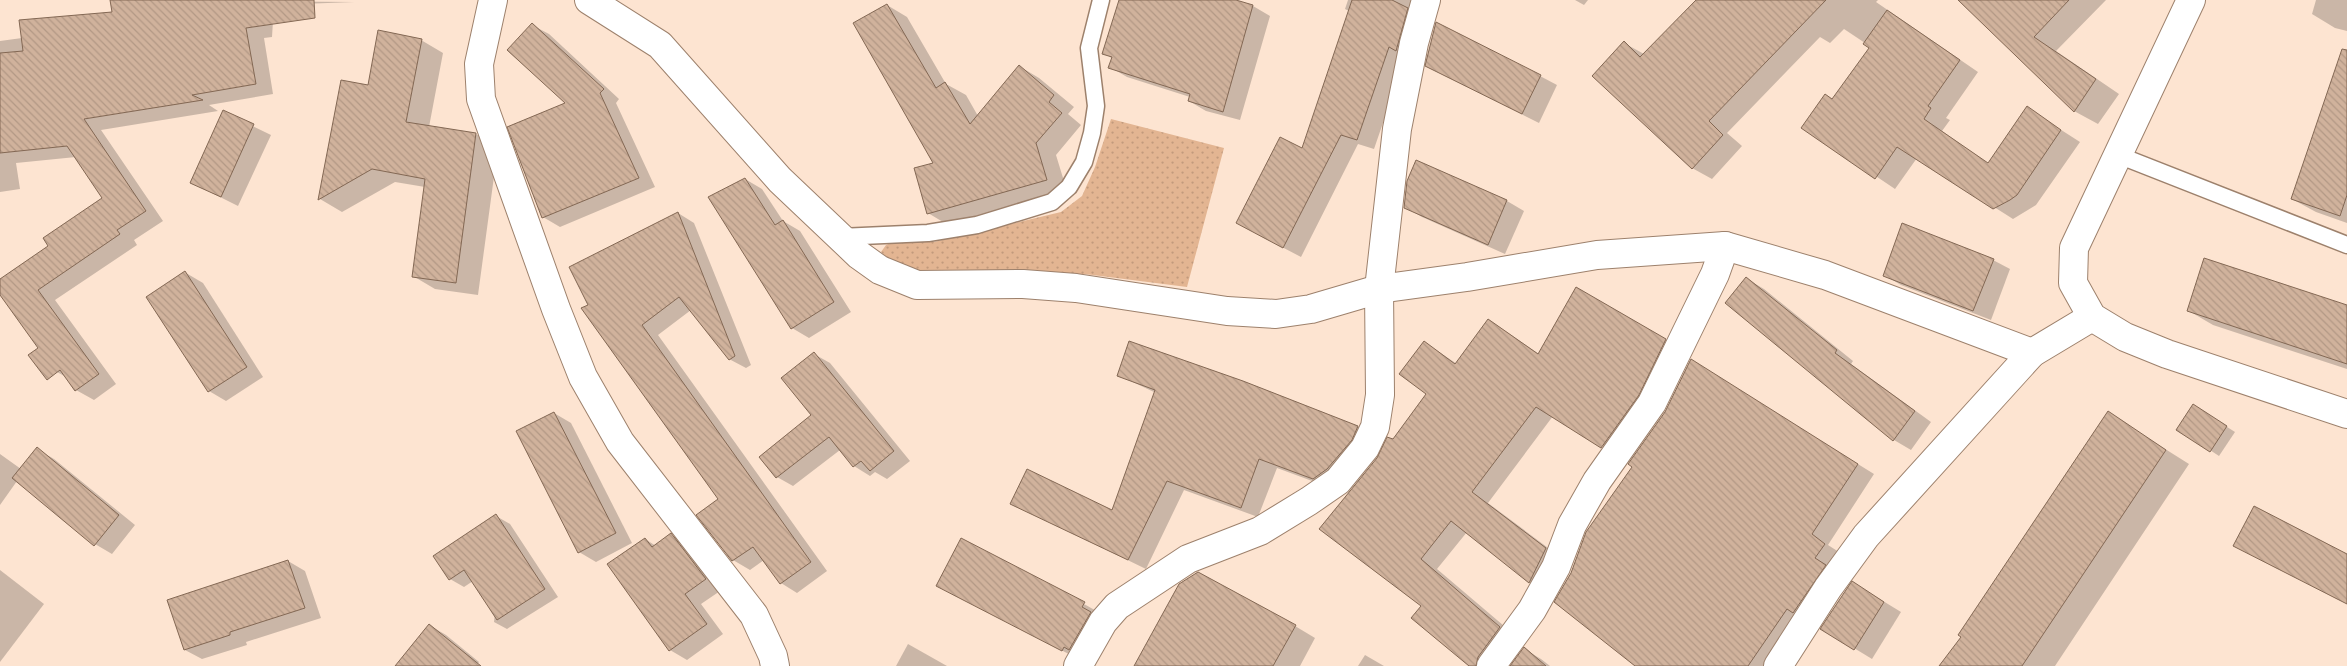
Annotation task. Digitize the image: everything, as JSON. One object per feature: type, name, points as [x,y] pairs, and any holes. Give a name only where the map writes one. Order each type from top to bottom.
[{"type":"street","points":[[493,0],[479,64],[481,98],[546,284],[583,378],[620,442],[754,616],[773,656],[775,666]]},
{"type":"street","points":[[588,0],[660,45],[780,180],[840,237],[880,270],[917,285],[1023,284],[1076,288],[1227,311],[1276,314],[1311,309],[1379,289],[1467,277],[1597,255],[1725,246],[1825,275],[2032,353]]},
{"type":"street","points":[[1078,666],[1103,622],[1117,606],[1188,558],[1260,530],[1338,481],[1353,465],[1375,427],[1380,395],[1379,289],[1397,129],[1414,43],[1426,0]]},
{"type":"street","points":[[2191,0],[2074,248],[2073,283],[2092,317],[2124,337],[2167,354],[2347,414]]},
{"type":"street","points":[[1491,666],[1532,610],[1556,567],[1572,525],[1597,481],[1652,403],[1715,274],[1725,246]]},
{"type":"street","points":[[1778,666],[1828,588],[1866,536],[2032,353],[2092,317]]},
{"type":"lane","points":[[840,237],[928,233],[978,225],[1052,202],[1069,187],[1084,162],[1092,133],[1096,106],[1088,48],[1101,0]]},
{"type":"lane","points":[[2118,155],[2347,245]]},
{"type":"shaded area","points":[[1111,119],[1224,148],[1187,287],[1085,274],[981,273],[937,276],[895,266],[881,252],[886,245],[900,239],[934,242],[1061,212],[1082,196],[1095,167]]},
{"type":"building","points":[[110,0],[314,0],[315,18],[246,28],[256,84],[192,95],[203,100],[84,119],[146,211],[117,230],[120,234],[38,290],[99,374],[75,391],[60,370],[47,380],[28,355],[38,348],[0,295],[0,279],[48,246],[43,238],[102,198],[67,146],[0,153],[0,53],[23,51],[19,20],[112,12]]},
{"type":"building","points":[[1119,0],[1236,0],[1253,5],[1223,112],[1188,101],[1190,94],[1108,68],[1112,57],[1102,54]]},
{"type":"building","points":[[1352,0],[1392,0],[1408,8],[1396,51],[1389,47],[1357,140],[1341,135],[1283,248],[1236,223],[1280,137],[1302,148]]},
{"type":"building","points":[[1696,0],[1826,0],[1709,121],[1723,135],[1692,169],[1592,76],[1624,41],[1640,57]]},
{"type":"building","points":[[1958,0],[2069,0],[2034,37],[2096,79],[2074,112]]},
{"type":"building","points":[[887,4],[936,88],[945,82],[970,124],[1019,65],[1054,95],[1049,102],[1062,113],[1036,143],[1047,180],[927,214],[914,168],[933,163],[853,23]]},
{"type":"building","points":[[1887,10],[1960,60],[1928,106],[1931,108],[1924,119],[1988,163],[2027,106],[2061,130],[2017,195],[2010,200],[1993,209],[1897,147],[1875,179],[1801,128],[1825,94],[1832,99],[1869,48],[1863,44]]},
{"type":"building","points":[[1436,22],[1541,75],[1522,114],[1425,66]]},
{"type":"building","points":[[532,23],[604,89],[600,93],[639,178],[542,218],[507,127],[565,103],[507,50]]},
{"type":"building","points":[[378,30],[422,39],[406,122],[476,133],[456,283],[412,277],[425,179],[372,169],[318,200],[341,80],[368,85]]},
{"type":"building","points":[[2342,49],[2347,50],[2347,195],[2340,216],[2291,199]]},
{"type":"building","points":[[223,110],[254,124],[221,197],[190,183]]},
{"type":"building","points":[[1416,160],[1507,200],[1488,245],[1404,208],[1407,181]]},
{"type":"building","points":[[745,178],[775,225],[783,220],[834,302],[791,329],[708,197]]},
{"type":"building","points":[[678,212],[735,356],[729,360],[679,297],[642,325],[811,562],[780,584],[753,547],[732,561],[696,515],[718,499],[581,308],[588,305],[569,267]]},
{"type":"building","points":[[1902,223],[1994,259],[1973,311],[1883,276]]},
{"type":"building","points":[[2204,258],[2347,305],[2347,364],[2187,311]]},
{"type":"building","points":[[185,271],[247,367],[208,392],[146,297]]},
{"type":"building","points":[[1746,277],[1837,350],[1835,353],[1915,411],[1893,441],[1725,303]]},
{"type":"building","points":[[1576,287],[1666,339],[1639,395],[1601,448],[1536,407],[1472,492],[1546,548],[1529,583],[1451,521],[1421,559],[1500,627],[1478,657],[1476,666],[1469,666],[1411,618],[1421,606],[1319,529],[1377,458],[1387,437],[1393,439],[1426,394],[1399,374],[1424,341],[1455,364],[1488,319],[1538,354]]},
{"type":"building","points":[[1129,341],[1243,381],[1358,426],[1352,440],[1327,469],[1313,479],[1259,459],[1241,508],[1167,481],[1128,560],[1010,504],[1027,469],[1112,510],[1155,390],[1117,376]]},
{"type":"building","points":[[814,352],[894,451],[870,471],[861,461],[853,467],[829,437],[776,478],[759,457],[811,415],[781,378]]},
{"type":"building","points":[[1691,359],[1858,464],[1812,534],[1825,544],[1815,558],[1826,565],[1793,613],[1787,609],[1748,666],[1635,666],[1554,602],[1571,573],[1586,532],[1632,467],[1628,464],[1665,412]]},
{"type":"building","points":[[2193,404],[2227,426],[2210,452],[2176,430]]},
{"type":"building","points":[[2108,411],[2166,450],[2022,666],[1939,666],[1961,637],[1958,635]]},
{"type":"building","points":[[554,412],[616,533],[578,553],[516,431]]},
{"type":"building","points":[[37,447],[119,515],[94,546],[12,478]]},
{"type":"building","points":[[2254,506],[2347,554],[2347,604],[2233,546]]},
{"type":"building","points":[[496,514],[545,589],[497,620],[464,570],[449,580],[433,556]]},
{"type":"building","points":[[671,533],[706,579],[685,594],[707,624],[669,651],[607,564],[645,538],[652,547]]},
{"type":"building","points":[[961,538],[1085,602],[1082,607],[1091,612],[1069,650],[1064,647],[1062,651],[936,586]]},
{"type":"building","points":[[288,560],[305,608],[230,632],[230,635],[184,650],[167,600]]},
{"type":"building","points":[[1198,572],[1296,625],[1273,666],[1134,666],[1179,584]]},
{"type":"building","points":[[1852,581],[1884,602],[1854,650],[1820,629]]},
{"type":"building","points":[[429,624],[481,666],[395,666]]},
{"type":"building","points":[[1524,647],[1546,666],[1510,666]]}]
